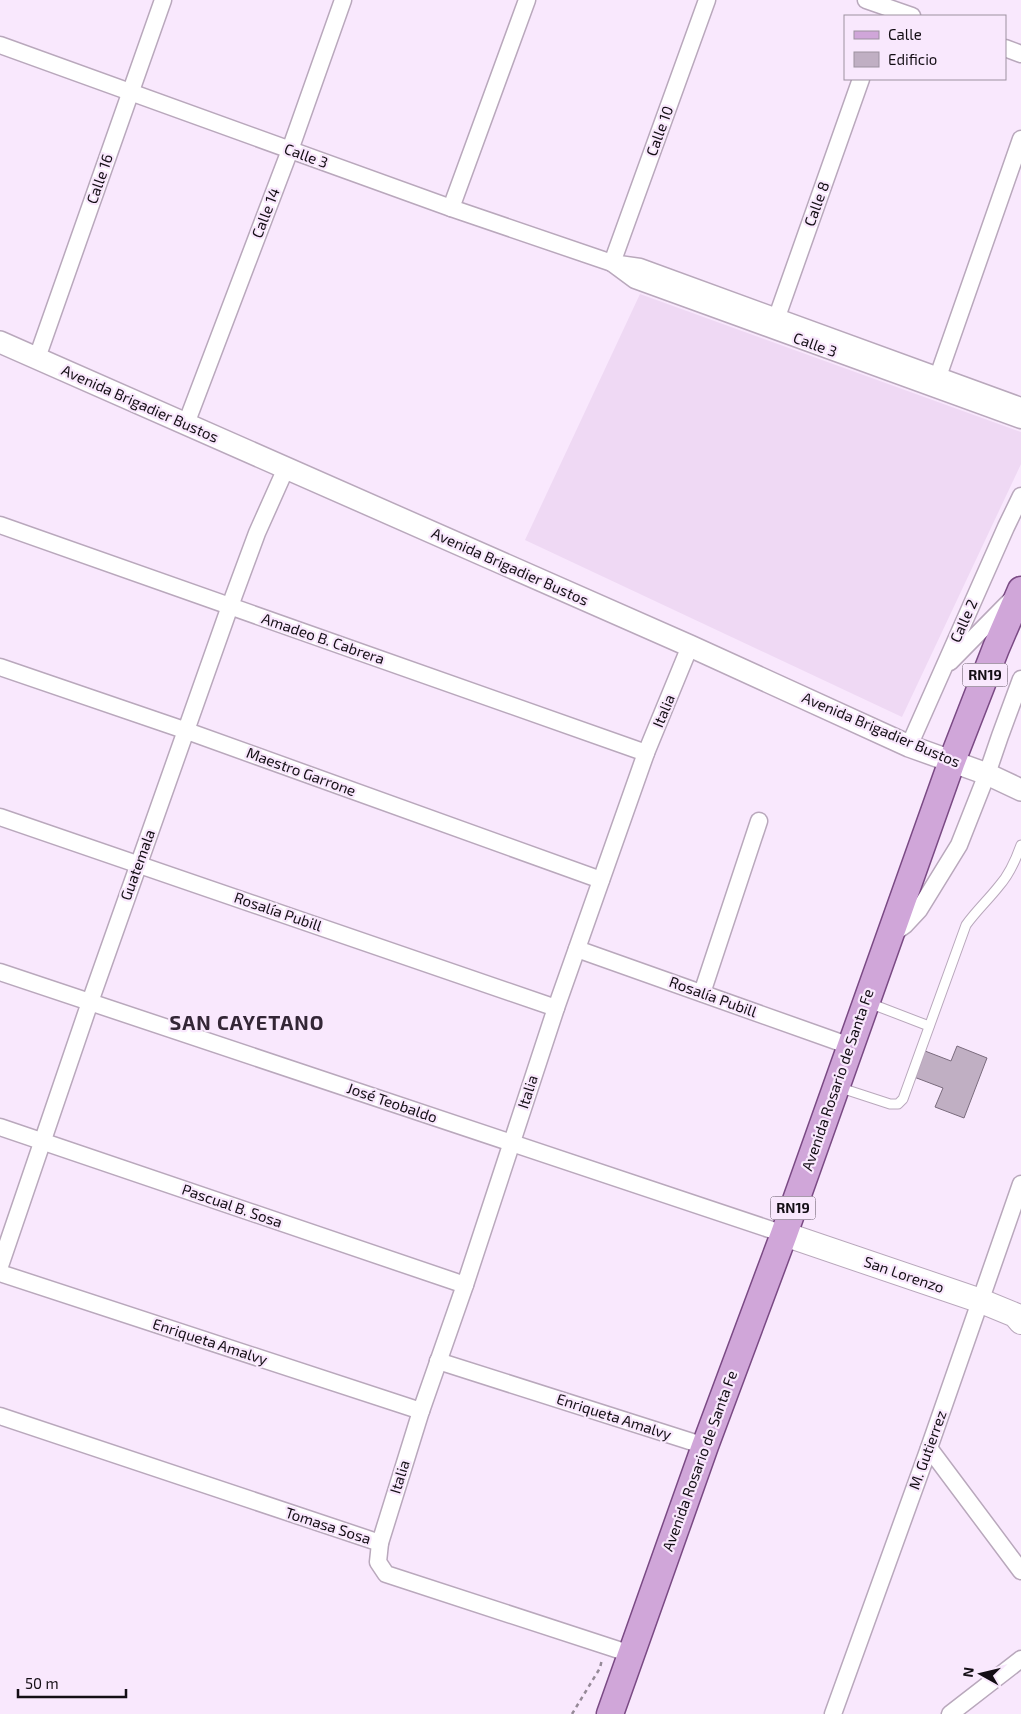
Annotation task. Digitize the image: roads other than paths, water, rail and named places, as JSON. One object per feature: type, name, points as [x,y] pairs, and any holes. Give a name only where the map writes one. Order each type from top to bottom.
[{"type":"main road","name":"Avenida Rosario de Santa Fe","points":[[610,1714],[952,762],[996,648],[1021,590]]},
{"type":"main road","name":"San Lorenzo","points":[[784,1234],[981,1301],[1019,1316]]},
{"type":"street","name":"Calle 16","points":[[37,358],[163,0]]},
{"type":"street","name":"Calle 14","points":[[186,424],[290,150],[342,0]]},
{"type":"street","points":[[452,208],[526,0]]},
{"type":"street","name":"Calle 10","points":[[612,263],[707,0]]},
{"type":"street","points":[[866,0],[909,15]]},
{"type":"street","name":"Calle 3","points":[[0,45],[452,208],[612,263],[640,267],[774,324],[936,381],[1021,406]]},
{"type":"street","points":[[1006,48],[1021,54]]},
{"type":"street","name":"Calle 8","points":[[774,324],[861,80]]},
{"type":"street","points":[[936,381],[1021,139]]},
{"type":"street","name":"Avenida Brigadier Bustos","points":[[0,342],[690,646],[909,746],[987,774],[1021,790]]},
{"type":"street","name":"Calle 3","points":[[936,381],[1021,420]]},
{"type":"street","name":"Guatemala","points":[[0,1266],[44,1142],[90,1002],[230,606],[258,533],[286,468]]},
{"type":"street","name":"Calle 2","points":[[909,746],[1021,496]]},
{"type":"street","name":"Amadeo B. Cabrera","points":[[0,525],[646,753]]},
{"type":"street","points":[[942,670],[1021,590]]},
{"type":"street","name":"Italia","points":[[380,1543],[421,1411],[556,1008],[646,753],[690,646]]},
{"type":"street","name":"Maestro Garrone","points":[[0,667],[187,731],[601,880]]},
{"type":"street","points":[[889,937],[905,925],[918,910],[959,845],[1021,679]]},
{"type":"street","name":"Rosalía Pubill","points":[[0,817],[556,1008]]},
{"type":"street","points":[[702,993],[759,821]]},
{"type":"street","name":"Rosalía Pubill","points":[[577,949],[850,1046]]},
{"type":"street","name":"José Teobaldo","points":[[0,972],[784,1234]]},
{"type":"street","name":"Pascual B. Sosa","points":[[0,1127],[465,1284]]},
{"type":"street","name":"M. Gutierrez","points":[[833,1714],[929,1448],[1021,1184]]},
{"type":"street","name":"Enriqueta Amalvy","points":[[0,1273],[421,1411]]},
{"type":"street","name":"Enriqueta Amalvy","points":[[438,1361],[705,1446]]},
{"type":"street","name":"Tomasa Sosa","points":[[0,1416],[380,1543],[378,1562],[386,1574],[631,1654]]},
{"type":"street","points":[[929,1448],[1021,1571]]},
{"type":"street","points":[[950,1714],[1021,1659]]},
{"type":"lane","points":[[836,1086],[890,1104],[898,1104],[902,1099],[966,925],[976,911],[1001,885],[1018,855],[1021,845]]},
{"type":"lane","points":[[866,1002],[929,1026]]},
{"type":"district","name":"SAN CAYETANO","points":[[247,1023]]}]
